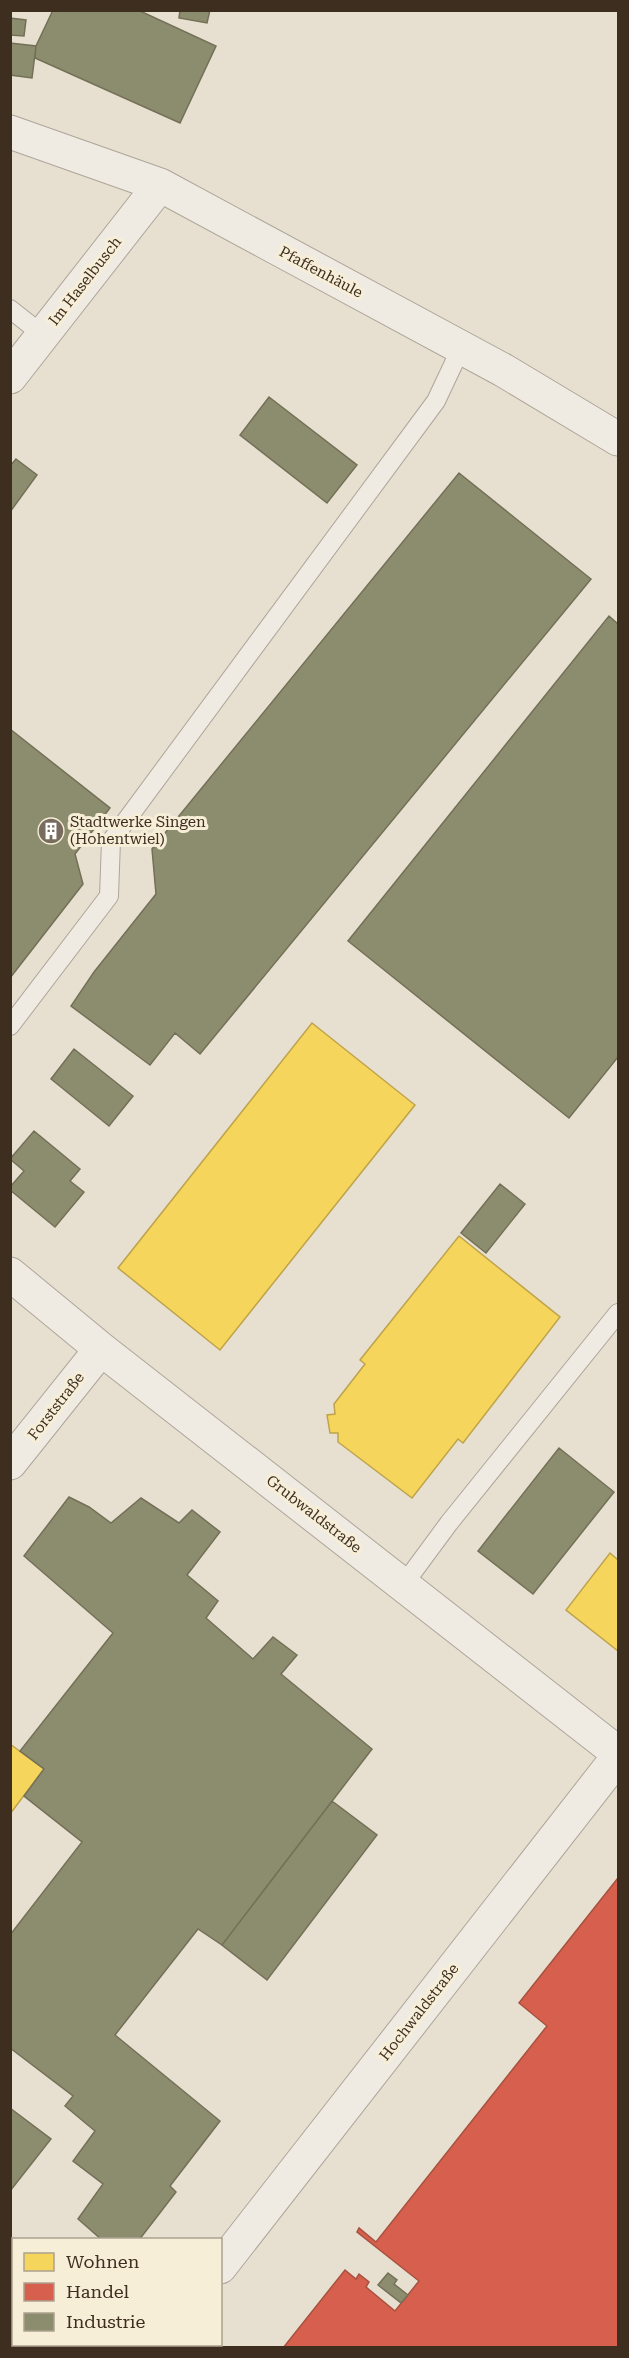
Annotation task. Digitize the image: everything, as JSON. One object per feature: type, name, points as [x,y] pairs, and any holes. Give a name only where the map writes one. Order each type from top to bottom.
[{"type":"street","name":"Pfaffenhäule","points":[[10,132],[160,185],[461,348],[618,440]]},
{"type":"street","name":"Im Haselbusch","points":[[10,377],[160,185]]},
{"type":"street","name":"Grubwaldstraße","points":[[10,1274],[101,1349],[616,1748]]},
{"type":"street","name":"Forststraße","points":[[10,1463],[101,1349]]},
{"type":"street","name":"Hochwaldstraße","points":[[222,2264],[616,1748]]},
{"type":"lane","points":[[10,309],[43,335]]},
{"type":"lane","points":[[10,1026],[109,896],[111,841],[436,401],[461,348]]},
{"type":"lane","points":[[404,1584],[456,1514],[618,1313]]},
{"type":"building: Wohnen","points":[[312,1023],[415,1105],[220,1350],[118,1268]]},
{"type":"building: Wohnen","points":[[459,1236],[560,1317],[463,1443],[458,1439],[412,1498],[338,1442],[338,1433],[330,1433],[327,1415],[335,1414],[334,1404],[365,1364],[360,1360]]},
{"type":"building: Wohnen","points":[[610,1553],[618,1560],[618,1651],[566,1610]]},
{"type":"building: Wohnen","points":[[10,1744],[44,1769],[10,1814]]},
{"type":"building: Handel","points":[[618,1878],[618,2348],[283,2348],[345,2270],[356,2279],[359,2274],[369,2282],[366,2287],[395,2311],[419,2281],[357,2232],[359,2228],[376,2242],[547,2026],[519,2003]]},
{"type":"building: Industrie","points":[[53,10],[138,10],[216,46],[180,123],[35,58],[36,46]]},
{"type":"building: Industrie","points":[[180,10],[210,10],[207,23],[179,18]]},
{"type":"building: Industrie","points":[[10,18],[26,20],[24,36],[10,35]]},
{"type":"building: Industrie","points":[[10,43],[36,46],[32,78],[10,75]]},
{"type":"building: Industrie","points":[[269,397],[357,465],[327,503],[240,435]]},
{"type":"building: Industrie","points":[[16,459],[37,475],[10,512],[10,466]]},
{"type":"building: Industrie","points":[[459,473],[591,579],[200,1054],[175,1033],[150,1065],[71,1006],[94,972],[156,894],[152,849]]},
{"type":"building: Industrie","points":[[609,616],[618,624],[618,1057],[569,1118],[348,941]]},
{"type":"building: Industrie","name":"Stadtwerke Singen (Hohentwiel)","points":[[10,729],[110,808],[75,854],[83,884],[10,978]]},
{"type":"building: Industrie","points":[[74,1049],[133,1096],[109,1126],[51,1079]]},
{"type":"building: Industrie","points":[[34,1131],[80,1169],[70,1181],[84,1192],[55,1227],[10,1190],[24,1171],[10,1159]]},
{"type":"building: Industrie","points":[[500,1184],[525,1204],[486,1253],[461,1233]]},
{"type":"building: Industrie","points":[[559,1448],[614,1492],[533,1594],[478,1551]]},
{"type":"building: Industrie","points":[[69,1497],[89,1507],[111,1523],[141,1498],[179,1523],[192,1510],[220,1532],[187,1575],[218,1601],[206,1618],[253,1659],[273,1637],[297,1655],[281,1674],[372,1749],[222,1945],[198,1929],[115,2035],[220,2121],[170,2186],[176,2192],[141,2238],[100,2238],[78,2219],[103,2184],[73,2161],[95,2131],[65,2106],[73,2096],[10,2048],[10,1935],[82,1842],[24,1796],[44,1769],[20,1751],[113,1633],[24,1556]]},
{"type":"building: Industrie","points":[[332,1801],[377,1835],[267,1980],[222,1945]]},
{"type":"building: Industrie","points":[[10,2108],[51,2139],[10,2191]]},
{"type":"building: Industrie","points":[[388,2273],[397,2280],[394,2284],[408,2295],[401,2303],[378,2285]]},
{"type":"building: Industrie","points":[[10,2283],[12,2284],[12,2326],[10,2325]]},
{"type":"place","name":"Stadtwerke Singen (Hohentwiel)","points":[[51,831]]}]
